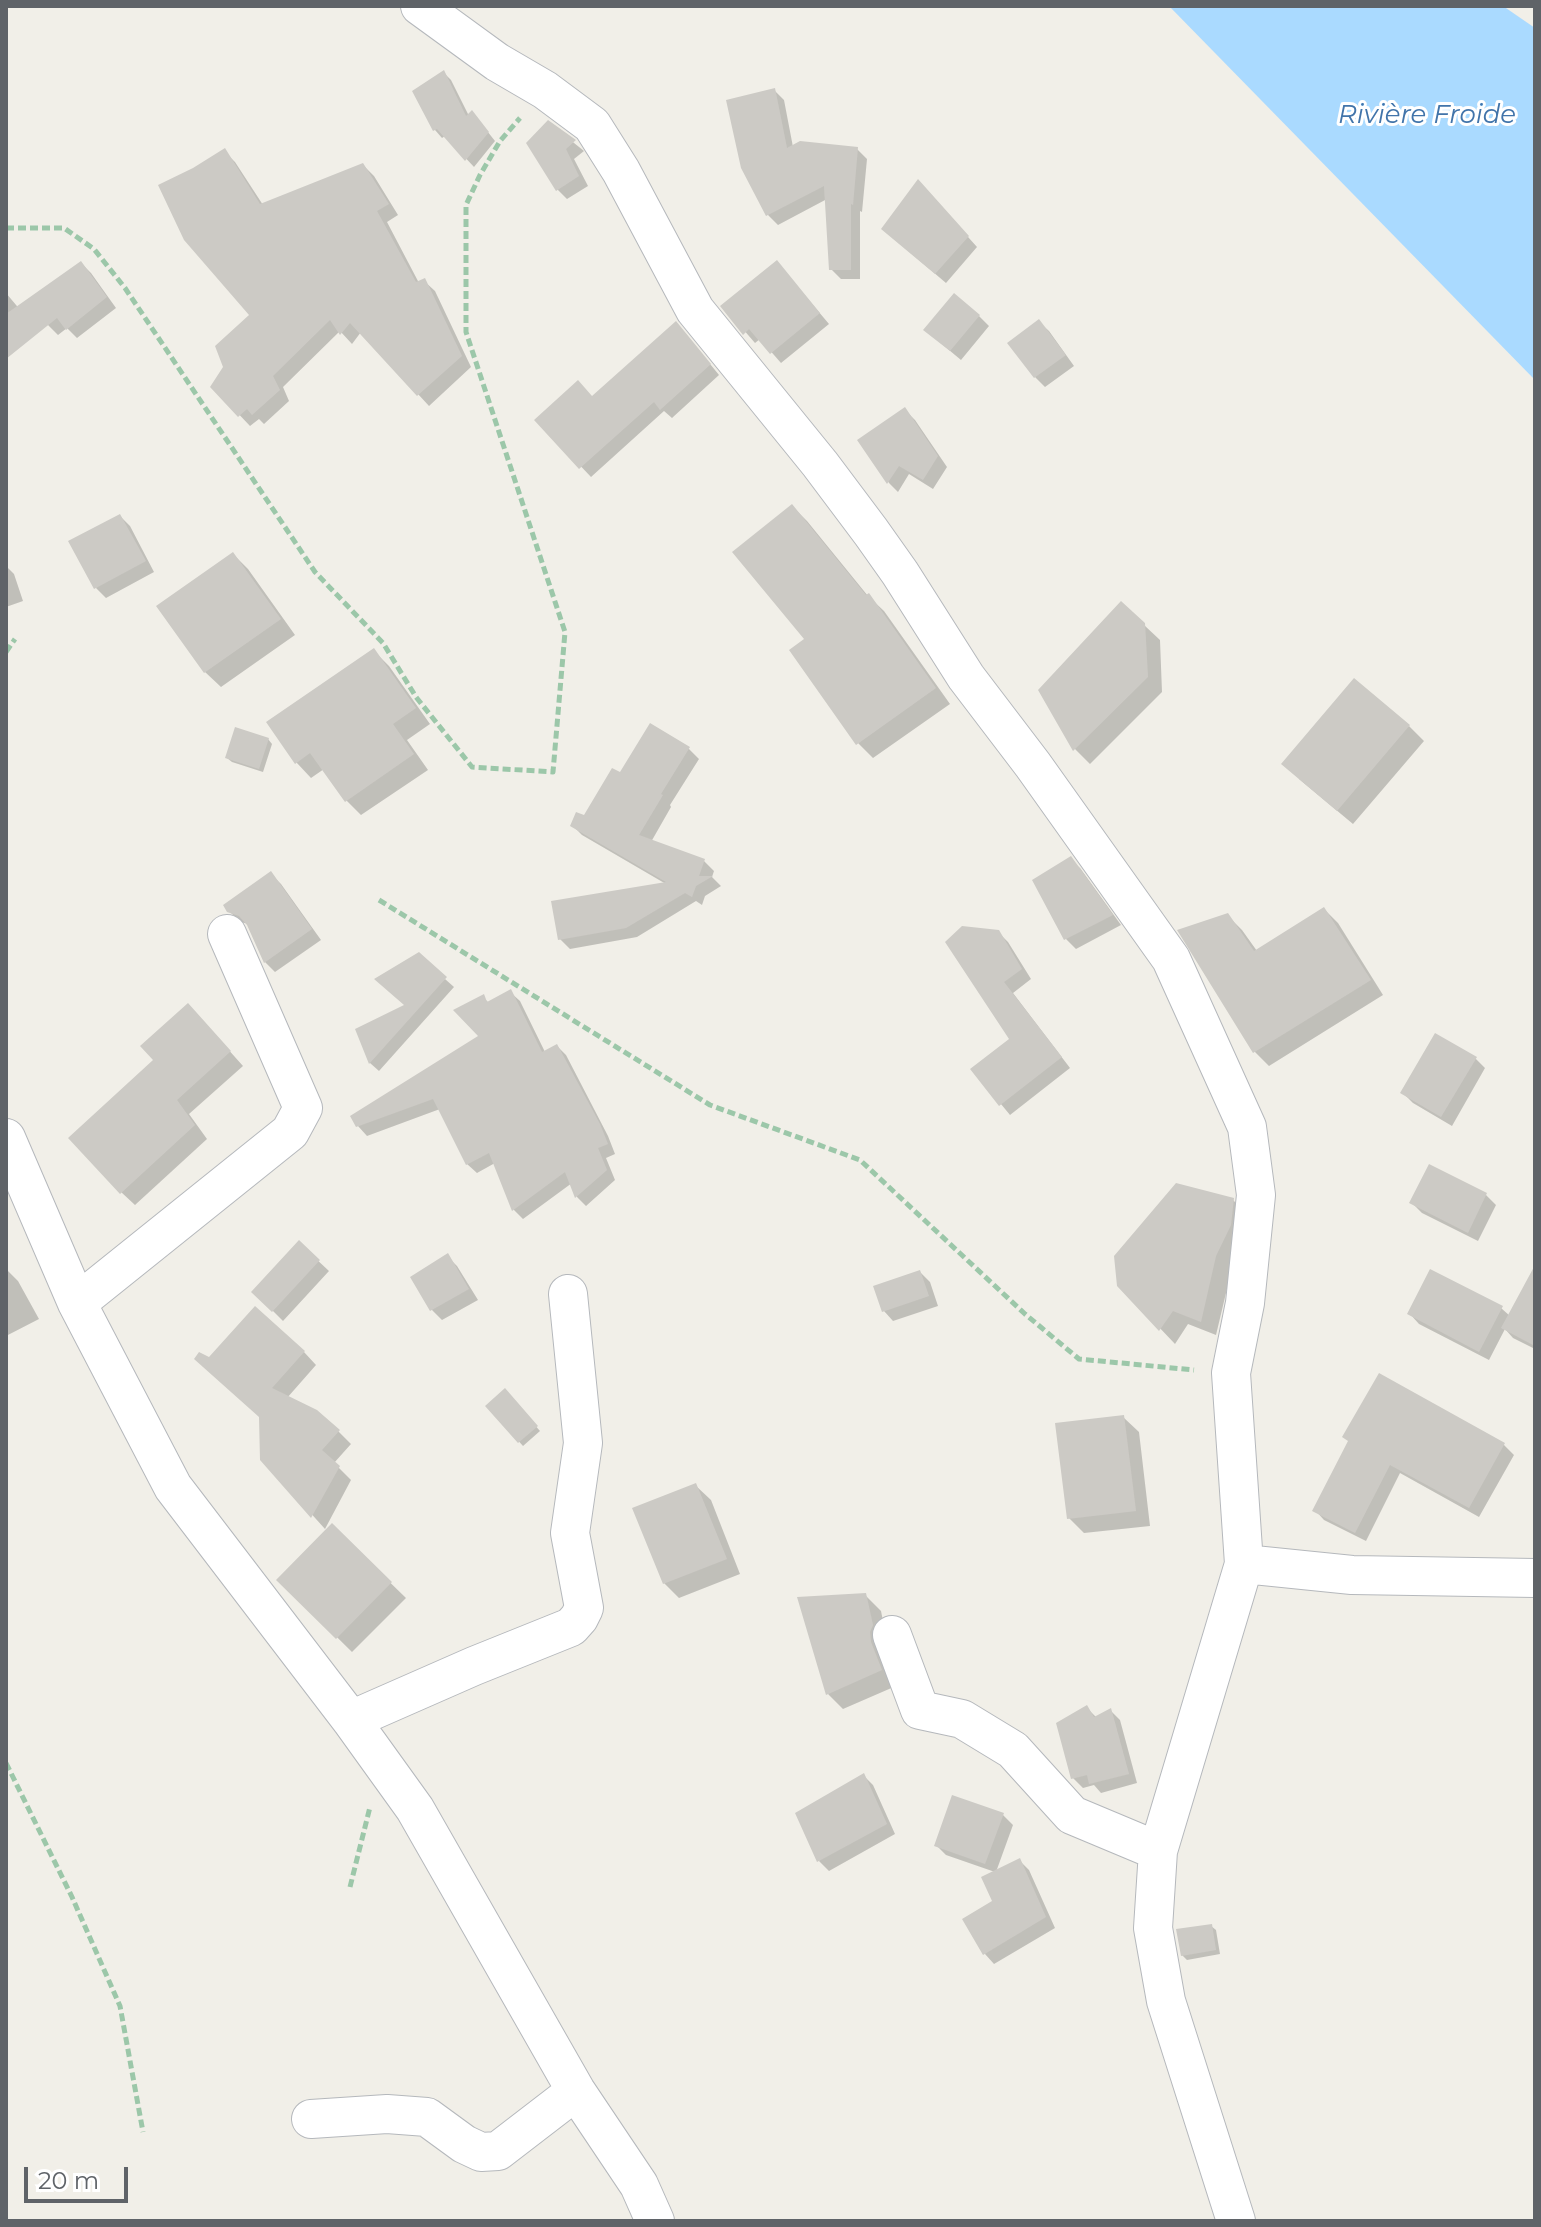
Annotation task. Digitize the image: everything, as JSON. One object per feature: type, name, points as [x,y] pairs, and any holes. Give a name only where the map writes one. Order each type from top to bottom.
[{"type":"street","points":[[420,6],[592,125],[621,171],[695,310],[871,532],[966,677],[1033,765],[1171,959],[1247,1127],[1256,1195],[1245,1303],[1231,1373],[1244,1564],[1158,1851],[1153,1928],[1166,2001],[1236,2221]]},
{"type":"street","points":[[77,1303],[290,1132],[303,1108],[227,934]]},
{"type":"street","points":[[6,1138],[77,1303],[173,1487],[415,1809],[576,2091],[639,2185],[655,2221]]},
{"type":"street","points":[[351,1720],[571,1627],[579,1618],[584,1608],[570,1533],[583,1443],[568,1294]]},
{"type":"street","points":[[1244,1564],[1352,1575],[1535,1578]]},
{"type":"street","points":[[892,1635],[920,1710],[962,1719],[1013,1750],[1072,1815],[1158,1851]]},
{"type":"street","points":[[311,2119],[387,2114],[427,2117],[464,2144],[481,2152],[498,2151],[576,2091]]},
{"type":"path","points":[[6,228],[64,228],[94,249],[125,288],[315,572],[383,643],[416,697],[472,767],[553,772],[565,632],[466,332],[466,205],[500,141],[545,90]]},
{"type":"path","points":[[6,652],[15,639]]},
{"type":"path","points":[[379,900],[710,1105],[860,1160],[1025,1314],[1079,1359],[1231,1373]]},
{"type":"path","points":[[350,1887],[382,1762]]},
{"type":"path","points":[[6,1763],[72,1897],[120,2006],[143,2132]]},
{"type":"water","name":"Rivière Froide","points":[[1169,6],[1503,6],[1535,28],[1535,380]]},
{"type":"building","points":[[444,70],[466,116],[472,110],[489,132],[465,161],[437,129],[433,131],[412,91]]},
{"type":"building","points":[[775,88],[787,148],[800,141],[858,147],[851,204],[851,270],[829,270],[824,186],[766,216],[741,168],[726,100]]},
{"type":"building","points":[[548,120],[576,140],[566,149],[579,176],[556,191],[526,143]]},
{"type":"building","points":[[225,148],[260,204],[363,163],[389,204],[377,211],[416,282],[425,278],[462,356],[417,396],[350,323],[340,335],[330,320],[273,376],[280,390],[252,415],[247,409],[238,417],[210,387],[223,367],[215,346],[249,315],[184,240],[158,185]]},
{"type":"building","points":[[918,179],[969,236],[935,274],[881,229]]},
{"type":"building","points":[[777,260],[820,313],[770,354],[749,329],[743,335],[720,306]]},
{"type":"building","points":[[81,261],[107,297],[66,330],[57,318],[6,359],[6,314]]},
{"type":"building","points":[[954,293],[980,315],[950,351],[923,330]]},
{"type":"building","points":[[1039,319],[1066,355],[1034,378],[1007,343]]},
{"type":"building","points":[[676,321],[711,364],[660,410],[654,402],[579,469],[534,420],[578,380],[592,396]]},
{"type":"building","points":[[905,407],[938,456],[923,480],[899,466],[887,484],[857,440]]},
{"type":"building","points":[[792,504],[866,595],[869,593],[936,688],[856,745],[789,650],[804,639],[732,552]]},
{"type":"building","points":[[120,514],[146,561],[94,589],[68,541]]},
{"type":"building","points":[[233,552],[281,619],[204,673],[156,606]]},
{"type":"building","points":[[1121,601],[1145,623],[1148,677],[1073,751],[1038,690]]},
{"type":"building","points":[[374,648],[416,708],[393,724],[414,754],[345,802],[310,753],[295,764],[266,722]]},
{"type":"building","points":[[1354,678],[1410,725],[1337,811],[1281,764]]},
{"type":"building","points":[[650,723],[690,747],[639,835],[705,859],[699,876],[713,876],[696,886],[692,897],[685,893],[626,928],[558,940],[551,901],[666,882],[570,826],[576,812],[584,815],[612,768],[620,772]]},
{"type":"building","points":[[235,727],[269,738],[259,769],[225,758]]},
{"type":"building","points":[[1071,856],[1113,915],[1064,940],[1032,880]]},
{"type":"building","points":[[271,871],[312,929],[264,963],[247,925],[239,916],[227,912],[223,905]]},
{"type":"building","points":[[1324,907],[1371,980],[1253,1053],[1177,930],[1228,913],[1254,951]]},
{"type":"building","points":[[962,926],[999,930],[1022,969],[1004,982],[1062,1057],[999,1106],[970,1069],[1009,1039],[945,942]]},
{"type":"building","points":[[419,952],[447,977],[369,1064],[355,1029],[404,1005],[374,979]]},
{"type":"building","points":[[511,989],[542,1052],[557,1044],[608,1144],[598,1148],[607,1170],[575,1198],[565,1172],[512,1211],[489,1153],[466,1165],[433,1099],[356,1127],[350,1116],[478,1036],[453,1010],[484,994],[487,1002]]},
{"type":"building","points":[[188,1003],[231,1051],[177,1100],[195,1125],[120,1194],[68,1138],[153,1060],[140,1046]]},
{"type":"building","points":[[1435,1033],[1477,1057],[1441,1117],[1400,1093]]},
{"type":"building","points":[[1429,1164],[1487,1193],[1468,1233],[1409,1203]]},
{"type":"building","points":[[1176,1183],[1234,1198],[1231,1225],[1216,1256],[1201,1322],[1173,1311],[1159,1331],[1117,1286],[1114,1256]]},
{"type":"building","points":[[299,1240],[320,1260],[272,1312],[251,1292]]},
{"type":"building","points":[[448,1253],[469,1289],[430,1311],[410,1277]]},
{"type":"building","points":[[1535,1265],[1535,1346],[1501,1328]]},
{"type":"building","points":[[1430,1269],[1503,1306],[1479,1352],[1407,1314]]},
{"type":"building","points":[[920,1270],[929,1296],[882,1312],[873,1286]]},
{"type":"building","points":[[255,1306],[305,1351],[272,1388],[317,1410],[340,1430],[322,1450],[340,1466],[311,1518],[260,1460],[259,1417],[194,1359],[199,1352],[209,1357]]},
{"type":"building","points":[[1379,1373],[1505,1443],[1469,1508],[1390,1465],[1355,1533],[1312,1511],[1348,1441],[1342,1437]]},
{"type":"building","points":[[505,1388],[538,1426],[518,1443],[485,1406]]},
{"type":"building","points":[[1124,1415],[1136,1511],[1067,1519],[1055,1423]]},
{"type":"building","points":[[696,1483],[727,1559],[663,1584],[632,1508]]},
{"type":"building","points":[[332,1523],[392,1582],[336,1639],[276,1580]]},
{"type":"building","points":[[866,1593],[873,1625],[871,1642],[882,1670],[826,1695],[797,1597]]},
{"type":"building","points":[[1087,1705],[1094,1717],[1111,1708],[1129,1774],[1089,1784],[1087,1775],[1071,1779],[1056,1723]]},
{"type":"building","points":[[864,1773],[887,1824],[817,1862],[795,1813]]},
{"type":"building","points":[[952,1795],[1004,1813],[985,1864],[934,1846]]},
{"type":"building","points":[[1020,1858],[1046,1917],[983,1955],[962,1919],[992,1901],[981,1877]]},
{"type":"building","points":[[1212,1924],[1216,1950],[1181,1956],[1176,1929]]}]
